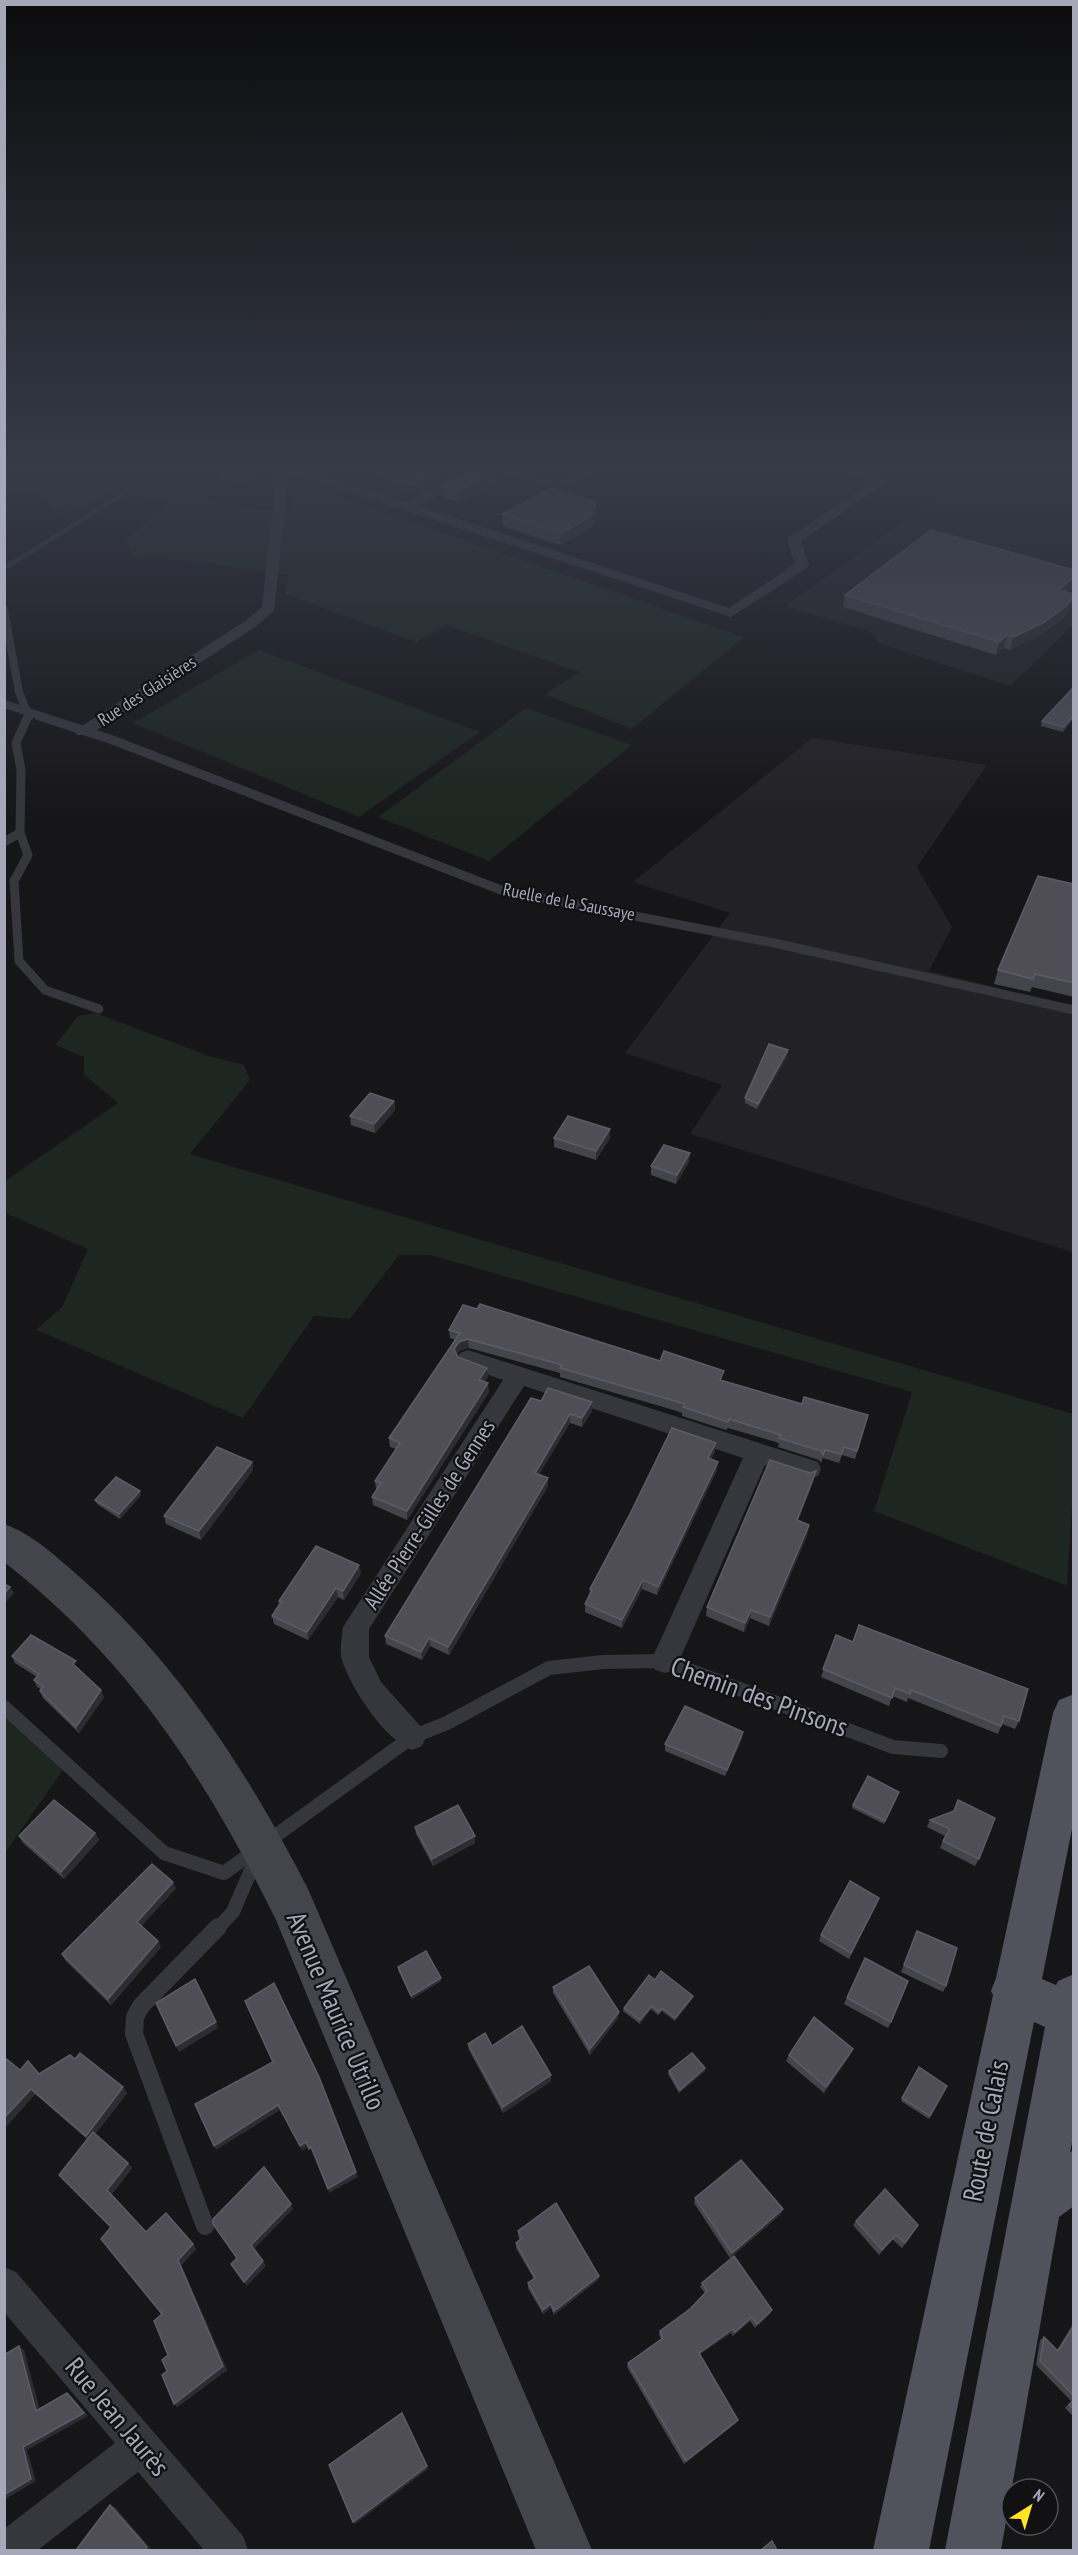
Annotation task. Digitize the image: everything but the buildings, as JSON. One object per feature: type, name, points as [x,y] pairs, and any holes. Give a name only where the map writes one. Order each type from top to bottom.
[{"type":"main road","name":"Avenue Maurice Utrillo","points":[[4,1540],[50,1573],[119,1637],[150,1673],[214,1762],[262,1844],[292,1905],[564,2550]]},
{"type":"main road","name":"Route de Calais","points":[[901,2550],[1014,1991],[1032,1920],[1074,1713]]},
{"type":"main road","points":[[973,2550],[1056,2189],[1073,2011],[1014,1991]]},
{"type":"street","name":"Rue des Glaisières","points":[[83,732],[250,624],[269,608],[271,584]]},
{"type":"street","points":[[645,584],[731,613],[774,584]]},
{"type":"street","points":[[468,1359],[809,1469]]},
{"type":"street","name":"Allée Pierre-Gilles de Gennes","points":[[412,1737],[371,1691],[355,1658],[356,1627],[519,1375]]},
{"type":"street","points":[[665,1661],[758,1454]]},
{"type":"street","name":"Rue Jean Jaurès","points":[[4,2284],[228,2550]]},
{"type":"street","points":[[8,2550],[141,2446]]},
{"type":"lane","points":[[4,610],[11,634],[16,686],[29,718],[16,743],[21,770],[20,834],[28,855],[14,881],[19,961],[45,990],[99,1009]]},
{"type":"lane","name":"Ruelle de la Saussaye","points":[[4,704],[24,708],[83,732],[110,739],[501,890],[545,901],[674,922],[1074,1010]]},
{"type":"lane","points":[[4,842],[20,834]]},
{"type":"lane","name":"Chemin des Pinsons","points":[[4,1707],[164,1854],[224,1873],[412,1737],[447,1723],[549,1668],[603,1662],[665,1661],[893,1747],[941,1751]]},
{"type":"lane","points":[[205,2226],[134,2034],[135,2017],[141,2006],[234,1912],[262,1844]]},
{"type":"shaded area","points":[[287,584],[591,584],[744,637],[632,729],[545,694],[579,672],[447,625],[416,642],[285,594]]},
{"type":"shaded area","points":[[816,584],[1073,584],[1073,625],[1010,686],[880,644],[871,632],[785,606]]},
{"type":"shaded area","points":[[259,650],[480,732],[359,817],[133,723]]},
{"type":"shaded area","points":[[526,708],[632,745],[489,861],[378,817]]},
{"type":"shaded area","points":[[812,738],[987,765],[917,867],[952,927],[929,971],[1073,1006],[1073,1252],[690,1134],[722,1085],[625,1053],[730,913],[633,882]]},
{"type":"shaded area","points":[[96,1013],[209,1056],[244,1065],[250,1080],[190,1154],[1073,1414],[1073,1488],[1067,1586],[874,1511],[912,1392],[430,1255],[399,1255],[350,1319],[314,1316],[243,1418],[36,1330],[62,1307],[88,1249],[5,1213],[5,1181],[118,1103],[84,1075],[84,1057],[55,1045],[78,1016]]},
{"type":"shaded area","points":[[5,1713],[65,1767],[5,1853]]}]
